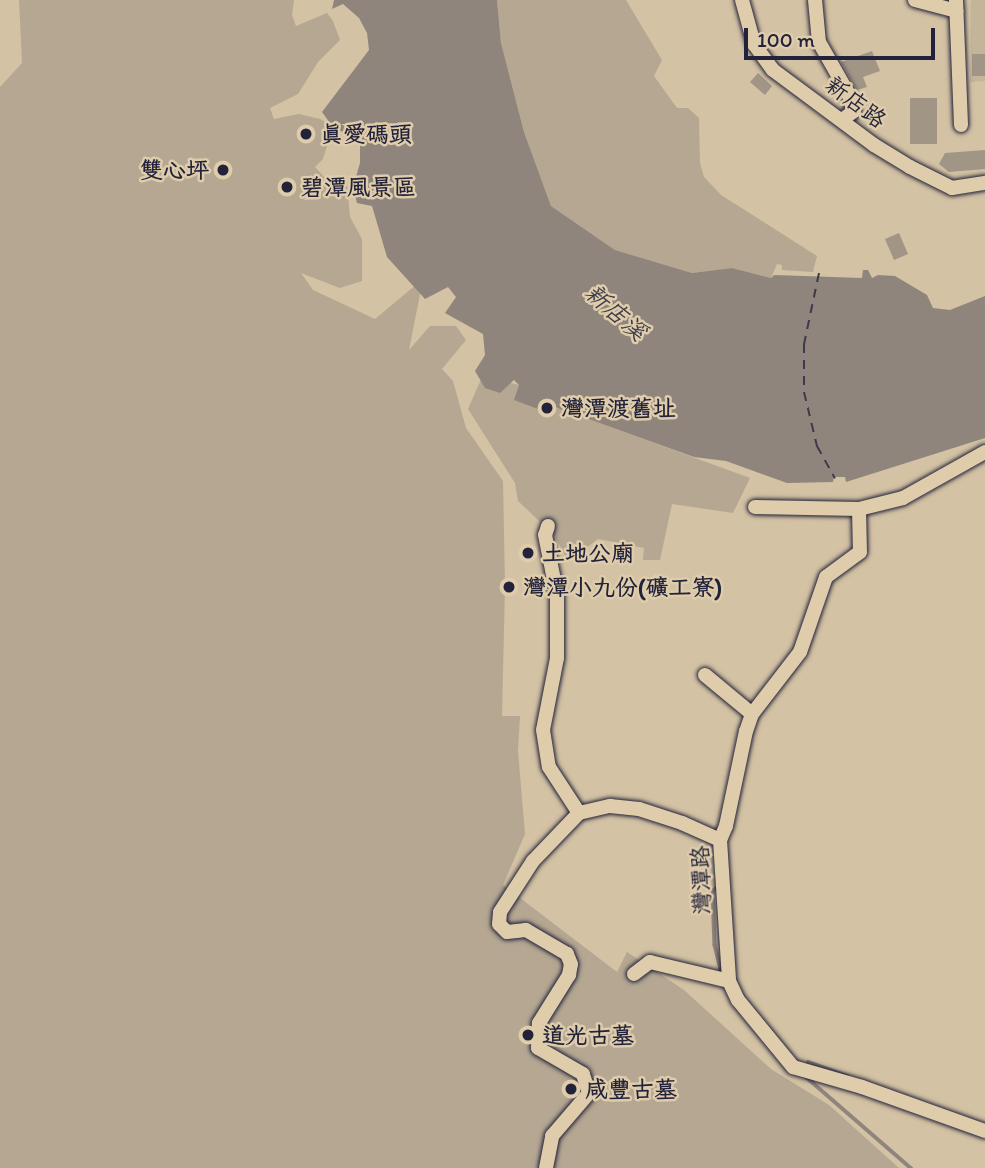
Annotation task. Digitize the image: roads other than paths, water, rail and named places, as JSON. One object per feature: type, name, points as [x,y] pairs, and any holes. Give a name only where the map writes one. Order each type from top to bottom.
[{"type":"street","name":"新店路","points":[[742,0],[754,44],[773,70],[874,145],[952,188],[985,183]]},
{"type":"street","points":[[815,0],[819,42],[855,110],[842,120]]},
{"type":"street","points":[[915,0],[957,6],[961,125]]},
{"type":"street","points":[[755,507],[859,509],[903,498],[985,452]]},
{"type":"street","name":"灣潭路","points":[[859,509],[859,552],[825,577],[800,652],[752,714],[726,826],[720,840],[729,981],[738,1000],[793,1067],[862,1087],[985,1131]]},
{"type":"street","points":[[548,526],[545,535],[557,595],[557,658],[543,730],[549,768],[579,813]]},
{"type":"street","points":[[705,675],[752,714]]},
{"type":"street","points":[[546,1168],[552,1136],[589,1093],[583,1074],[538,1048],[539,1023],[569,975],[571,964],[567,954],[526,930],[507,932],[499,924],[500,912],[533,861],[579,813],[610,806],[639,809],[682,822],[720,840]]},
{"type":"street","points":[[634,974],[650,962],[729,981]]},
{"type":"water","name":"新店溪","points":[[334,0],[497,0],[501,43],[524,132],[551,206],[615,250],[692,273],[732,268],[771,278],[774,275],[862,278],[863,270],[868,270],[872,278],[878,275],[895,276],[927,295],[933,308],[950,310],[985,296],[985,438],[846,482],[845,477],[834,477],[833,482],[787,483],[726,461],[694,457],[541,402],[538,409],[514,400],[519,385],[514,380],[500,393],[485,388],[475,371],[485,355],[483,334],[445,313],[456,297],[448,287],[425,299],[387,257],[372,206],[357,203],[353,187],[360,163],[360,145],[349,133],[335,130],[322,112],[369,50],[367,33],[359,18],[343,4],[332,9]]},
{"type":"waterway","points":[[719,887],[713,891],[715,945],[722,973]]},
{"type":"waterway","points":[[808,1062],[848,1076]]},
{"type":"waterway","points":[[804,1075],[911,1168]]},
{"type":"place","name":"真愛碼頭","points":[[306,134]]},
{"type":"place","name":"雙心坪","points":[[223,170]]},
{"type":"place","name":"碧潭風景區","points":[[287,187]]},
{"type":"place","name":"灣潭渡舊址","points":[[547,408]]},
{"type":"place","name":"土地公廟","points":[[528,553]]},
{"type":"place","name":"灣潭小九份(礦工寮)","points":[[509,587]]},
{"type":"place","name":"道光古墓","points":[[528,1035]]},
{"type":"place","name":"咸豐古墓","points":[[571,1089]]}]
